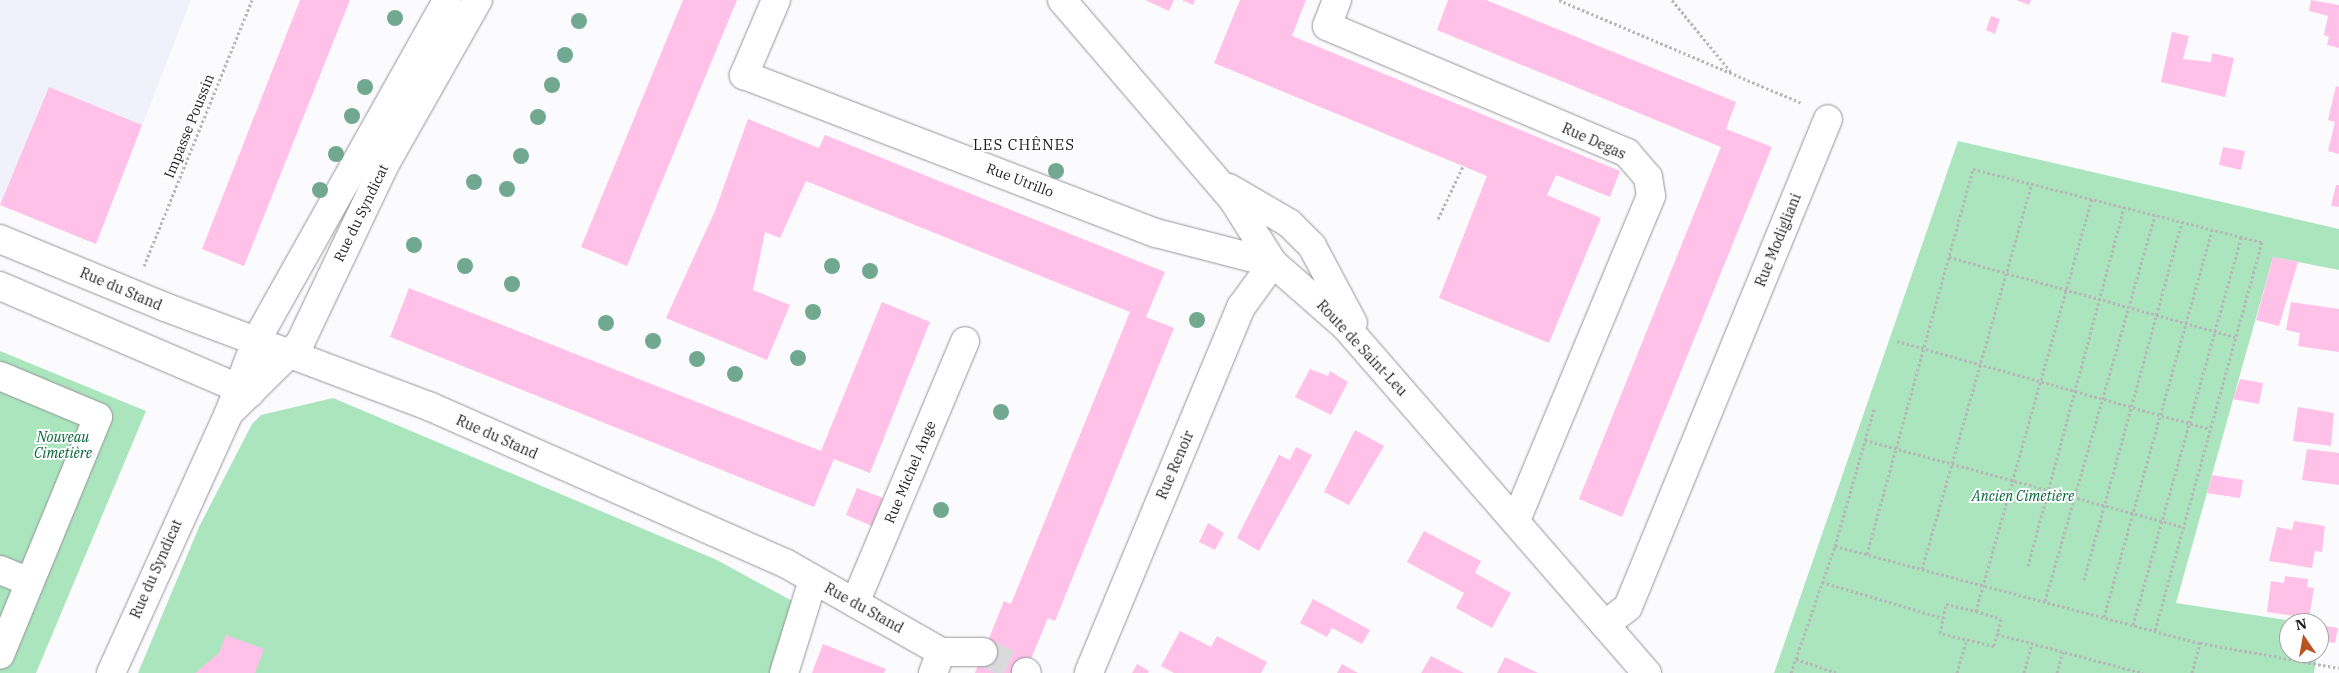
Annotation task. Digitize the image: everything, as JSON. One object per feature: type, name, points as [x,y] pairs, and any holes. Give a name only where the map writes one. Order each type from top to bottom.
[{"type":"street","name":"Rue du Syndicat","points":[[111,673],[239,398],[256,341],[447,0]]},
{"type":"street","name":"Rue du Syndicat","points":[[239,398],[292,353],[314,316],[384,166],[478,0]]},
{"type":"street","name":"Rue Utrillo","points":[[776,0],[744,75],[1156,233],[1272,263]]},
{"type":"street","name":"Route de Saint-Leu","points":[[1062,0],[1242,212],[1272,263],[1324,304],[1376,360],[1647,673]]},
{"type":"street","name":"Rue Degas","points":[[1337,0],[1327,26],[1627,153],[1648,177],[1651,196],[1516,521]]},
{"type":"street","name":"Rue Modigliani","points":[[1605,625],[1628,607],[1828,119]]},
{"type":"street","points":[[1217,181],[1288,223],[1312,246],[1376,360]]},
{"type":"street","name":"Rue du Stand","points":[[0,239],[256,341],[431,407],[813,580],[856,603],[937,662],[983,652]]},
{"type":"street","name":"Rue Renoir","points":[[1089,673],[1242,307],[1272,263]]},
{"type":"street","points":[[0,286],[239,398]]},
{"type":"street","name":"Rue Michel Ange","points":[[856,603],[965,341]]},
{"type":"street","points":[[0,376],[98,417],[0,655]]},
{"type":"street","points":[[0,570],[30,582]]},
{"type":"street","points":[[784,673],[813,580]]},
{"type":"path","name":"Impasse Poussin","points":[[146,260],[252,0]]},
{"type":"path","points":[[1559,0],[1732,74],[1828,119]]},
{"type":"path","points":[[1672,0],[1732,74]]},
{"type":"path","points":[[1438,219],[1463,166]]},
{"type":"path","points":[[1867,554],[1973,169],[2241,236],[2262,242],[2182,527],[2155,631]]},
{"type":"path","points":[[1922,569],[2032,184]]},
{"type":"path","points":[[1976,611],[2092,199]]},
{"type":"path","points":[[2028,566],[2046,490],[2124,207]]},
{"type":"path","points":[[2045,601],[2154,215]]},
{"type":"path","points":[[2084,580],[2130,406],[2182,222]]},
{"type":"path","points":[[2104,618],[2212,230]]},
{"type":"path","points":[[2133,625],[2241,236]]},
{"type":"path","points":[[1949,257],[2235,337]]},
{"type":"path","points":[[1897,341],[2210,429]]},
{"type":"path","points":[[1791,673],[1835,546],[1874,409]]},
{"type":"path","points":[[1865,440],[2182,527]]},
{"type":"path","points":[[1835,546],[2200,643],[2339,668]]},
{"type":"path","points":[[1822,582],[1943,618]]},
{"type":"path","points":[[1946,604],[1976,611],[2001,618],[1994,646],[1966,642],[1940,632],[1946,604]]},
{"type":"path","points":[[1997,634],[2142,673]]},
{"type":"path","points":[[1957,673],[1966,642]]},
{"type":"path","points":[[2024,673],[2032,643]]},
{"type":"path","points":[[2192,673],[2200,643]]},
{"type":"path","points":[[2057,673],[2063,652]]},
{"type":"path","points":[[1796,659],[1837,673]]},
{"type":"shaded area","points":[[0,0],[191,0],[96,244],[0,205]]},
{"type":"green space","name":"Ancien Cimetière","points":[[1958,141],[2339,229],[2339,270],[2273,257],[2176,603],[2279,619],[2279,663],[2316,663],[2314,673],[1774,673]]},
{"type":"green space","name":"Nouveau Cimetière","points":[[0,351],[146,411],[36,673],[0,673]]},
{"type":"green space","points":[[333,398],[717,560],[794,602],[771,673],[138,673],[199,527],[252,424],[261,415]]},
{"type":"building","points":[[300,0],[350,0],[244,266],[202,249]]},
{"type":"building","points":[[683,0],[737,0],[627,266],[581,247]]},
{"type":"building","points":[[1145,0],[1174,0],[1169,11]]},
{"type":"building","points":[[1182,0],[1195,0],[1193,5]]},
{"type":"building","points":[[1240,0],[1306,0],[1292,36],[1620,171],[1610,197],[1556,175],[1547,195],[1601,218],[1549,343],[1439,298],[1487,176],[1214,63]]},
{"type":"building","points":[[1448,0],[1486,0],[1736,102],[1726,129],[1772,147],[1622,517],[1579,499],[1721,147],[1437,30]]},
{"type":"building","points":[[2016,0],[2031,0],[2029,5]]},
{"type":"building","points":[[2311,0],[2339,5],[2339,48],[2327,45],[2329,37],[2324,35],[2328,16],[2309,11]]},
{"type":"building","points":[[1991,16],[2000,19],[1995,34],[1986,30]]},
{"type":"building","points":[[2172,32],[2189,36],[2183,59],[2211,62],[2212,53],[2234,58],[2225,97],[2161,82]]},
{"type":"building","points":[[2336,86],[2339,87],[2339,154],[2328,151],[2335,122],[2328,120]]},
{"type":"building","points":[[49,87],[142,125],[96,244],[0,205]]},
{"type":"building","points":[[748,119],[819,148],[825,135],[1165,272],[1146,317],[1174,328],[1055,621],[1048,618],[1025,673],[975,673],[1004,601],[1011,604],[1130,312],[806,181],[780,238],[765,232],[753,290],[790,305],[767,360],[666,318],[715,211]]},
{"type":"building","points":[[2223,147],[2245,151],[2241,170],[2219,165]]},
{"type":"building","points":[[2336,185],[2339,185],[2339,207],[2331,206]]},
{"type":"building","points":[[2273,257],[2298,262],[2279,326],[2256,320]]},
{"type":"building","points":[[409,288],[821,451],[882,302],[930,322],[870,473],[834,459],[814,507],[390,337]]},
{"type":"building","points":[[2291,302],[2339,309],[2339,352],[2298,346],[2300,333],[2286,330]]},
{"type":"building","points":[[1310,369],[1328,376],[1330,371],[1348,382],[1331,415],[1295,397]]},
{"type":"building","points":[[2240,379],[2263,383],[2259,404],[2233,399]]},
{"type":"building","points":[[2298,407],[2334,413],[2331,446],[2293,441]]},
{"type":"building","points":[[1355,430],[1384,446],[1349,505],[1324,492]]},
{"type":"building","points":[[1296,447],[1312,455],[1259,551],[1237,538],[1279,455],[1290,460]]},
{"type":"building","points":[[2307,449],[2339,453],[2339,485],[2302,480]]},
{"type":"building","points":[[2212,475],[2243,480],[2240,498],[2207,493]]},
{"type":"building","points":[[857,488],[883,498],[872,526],[846,515]]},
{"type":"building","points":[[2294,521],[2325,526],[2322,552],[2315,551],[2312,568],[2269,561],[2277,527],[2292,530]]},
{"type":"building","points":[[1208,523],[1224,533],[1215,550],[1199,542]]},
{"type":"building","points":[[1424,531],[1481,561],[1475,573],[1511,593],[1492,628],[1456,608],[1464,593],[1407,562]]},
{"type":"building","points":[[2285,576],[2308,579],[2307,587],[2314,588],[2310,613],[2267,612],[2271,581],[2284,583]]},
{"type":"building","points":[[1313,599],[1370,630],[1362,644],[1332,628],[1327,637],[1300,623]]},
{"type":"building","points":[[2329,627],[2338,628],[2335,643],[2329,642]]},
{"type":"building","points":[[1180,631],[1211,647],[1217,636],[1267,662],[1261,673],[1174,673],[1161,666]]},
{"type":"building","points":[[226,635],[264,649],[255,673],[195,673],[219,653]]},
{"type":"building","points":[[823,644],[886,669],[884,673],[812,673]]},
{"type":"building","points":[[1431,656],[1464,673],[1421,673]]},
{"type":"building","points":[[1505,657],[1538,673],[1497,673]]},
{"type":"building","points":[[1137,664],[1149,671],[1148,673],[1132,673]]},
{"type":"building","points":[[1342,664],[1358,673],[1337,673]]},
{"type":"tunnel","points":[[983,652],[1026,672]]},
{"type":"district","name":"LES CHÊNES","points":[[1024,145]]}]
